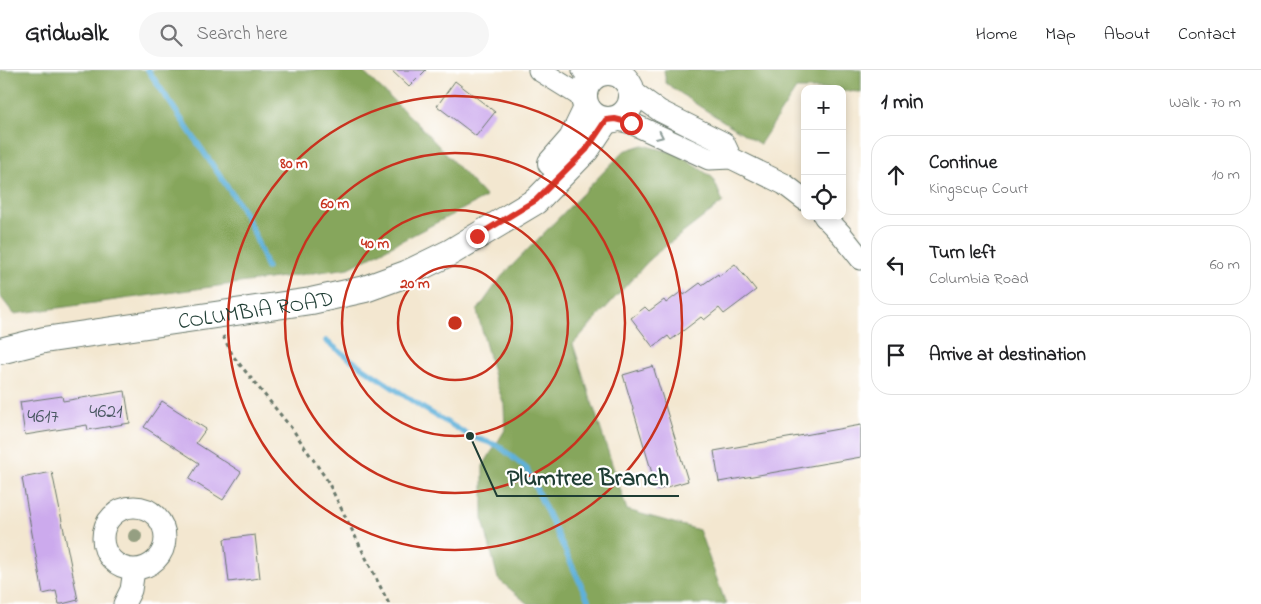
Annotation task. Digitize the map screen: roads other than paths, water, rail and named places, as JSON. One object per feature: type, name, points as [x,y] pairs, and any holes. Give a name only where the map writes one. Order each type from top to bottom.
[{"type":"street","points":[[539,70],[597,92],[631,123],[709,159],[731,158],[784,184],[801,197]]},
{"type":"street","points":[[597,92],[611,72],[619,74],[632,82],[660,111],[724,143],[731,158]]},
{"type":"street","name":"COLUMBIA ROAD","points":[[0,351],[44,340],[310,301],[365,289],[406,274],[451,252],[497,223],[572,139],[597,92],[627,111],[632,98],[632,82]]},
{"type":"street","points":[[828,220],[861,259]]},
{"type":"street","points":[[124,604],[131,590],[134,570]]},
{"type":"waterway","points":[[148,70],[241,207],[254,233],[267,268]]},
{"type":"waterway","points":[[326,341],[423,408],[470,436],[499,446],[527,469],[590,604]]},
{"type":"place","name":"Plumtree Branch","points":[[470,436]]}]
